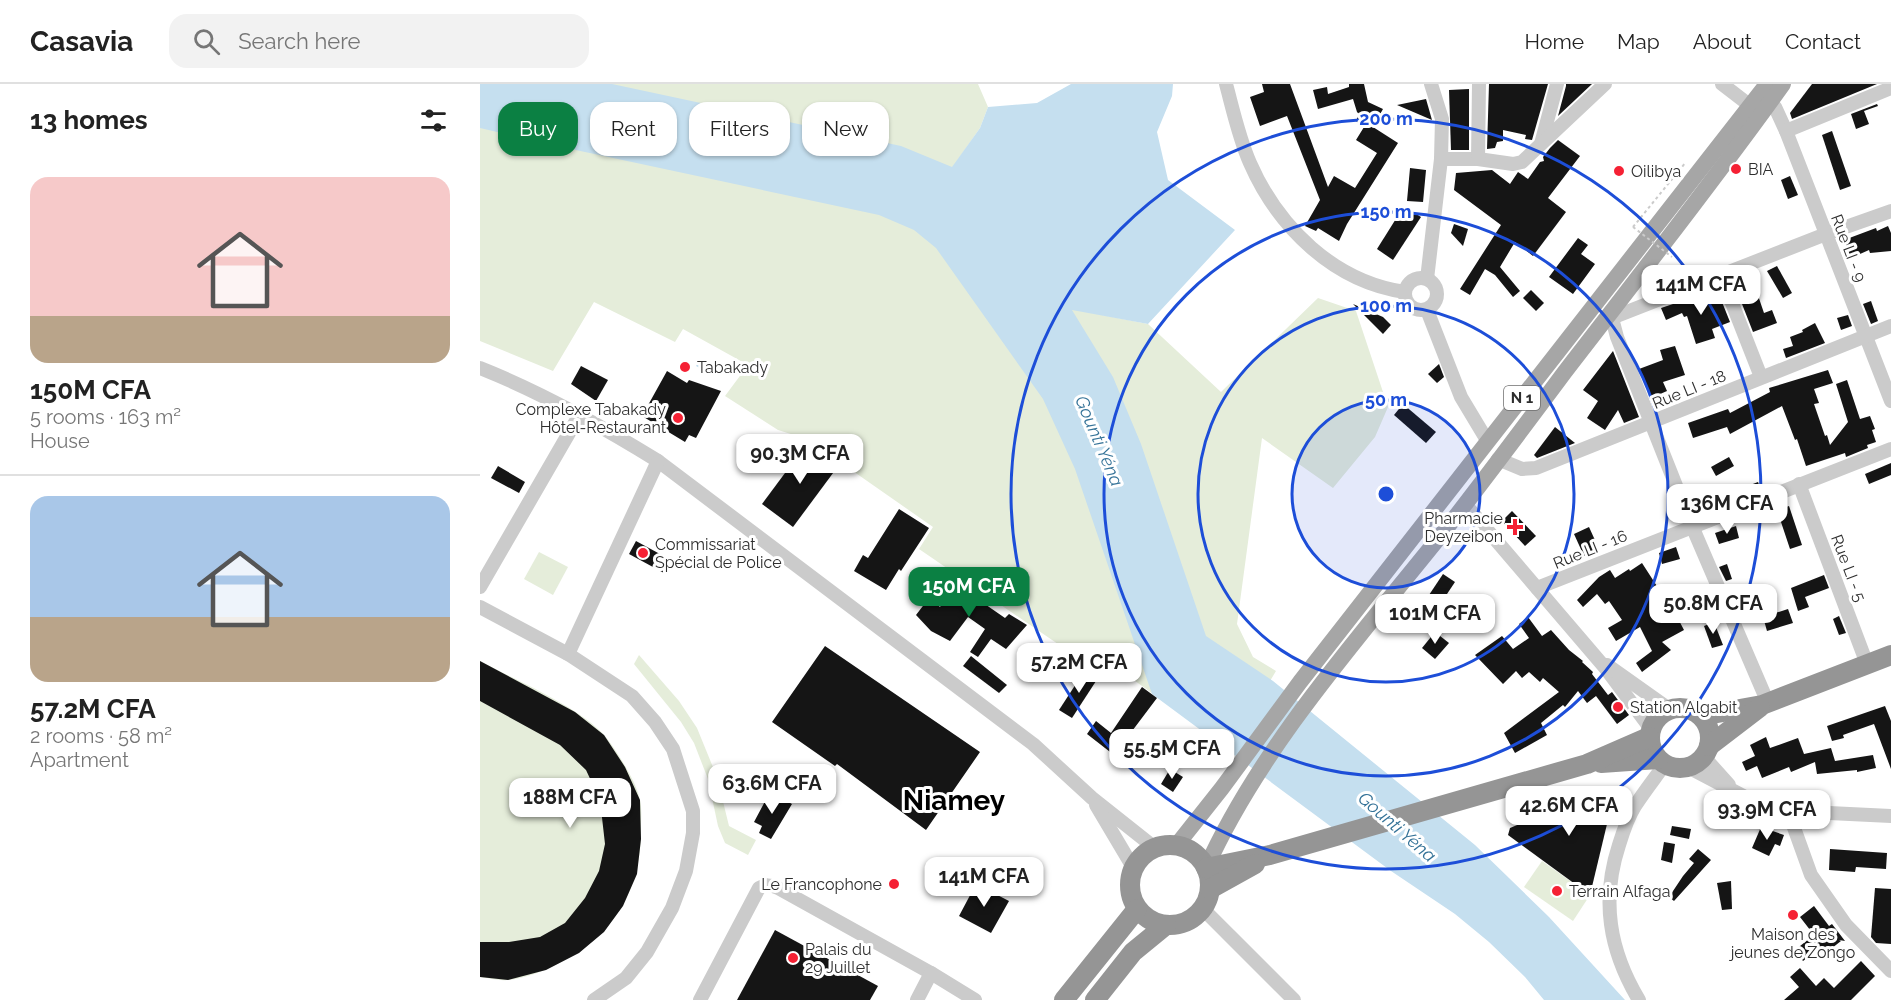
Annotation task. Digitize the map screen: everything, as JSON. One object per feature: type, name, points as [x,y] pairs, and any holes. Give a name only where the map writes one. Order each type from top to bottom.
[{"type":"highway","points":[[1701,716],[1765,704],[1891,655]]},
{"type":"highway","points":[[1587,764],[1661,762],[1680,768],[1700,756],[1765,704]]},
{"type":"highway","points":[[1661,762],[1650,745],[1650,733],[1655,721],[1669,709],[1686,708],[1701,716],[1707,724],[1710,735],[1700,756]]},
{"type":"highway","points":[[1206,868],[1270,855],[1587,764],[1650,733]]},
{"type":"highway","points":[[1176,846],[1194,853],[1206,868],[1210,889],[1202,909],[1186,922],[1166,925],[1155,923],[1137,909],[1130,889],[1134,869],[1142,857],[1155,849],[1176,846]]},
{"type":"highway","points":[[1210,889],[1270,855]]},
{"type":"highway","points":[[1064,1000],[1137,909]]},
{"type":"highway","points":[[1095,1000],[1133,952],[1166,925]]},
{"type":"main road","name":"N 1","points":[[1176,846],[1300,682],[1749,114],[1762,84]]},
{"type":"main road","points":[[1206,868],[1257,774],[1314,694],[1614,312],[1767,84]]},
{"type":"main road","points":[[1749,114],[1783,84]]},
{"type":"main road","points":[[1749,114],[1775,107],[1792,84]]},
{"type":"street","points":[[1226,84],[1249,162],[1267,195],[1296,234],[1318,255],[1338,269],[1387,289],[1405,292]]},
{"type":"street","points":[[1427,279],[1442,159],[1442,119],[1431,84]]},
{"type":"street","points":[[1478,159],[1479,84]]},
{"type":"street","points":[[1540,146],[1557,84]]},
{"type":"street","points":[[1442,159],[1478,159],[1513,164],[1522,162],[1605,84]]},
{"type":"street","points":[[1722,84],[1749,114]]},
{"type":"street","points":[[1786,131],[1891,88]]},
{"type":"street","name":"Rue LI - 9","points":[[1775,107],[1891,402]]},
{"type":"street","points":[[1765,704],[1617,337],[1614,312],[1721,275],[1891,211]]},
{"type":"street","points":[[1721,275],[1761,377]]},
{"type":"street","points":[[1427,279],[1432,282],[1437,292],[1435,302],[1427,310],[1418,310],[1409,306],[1405,292],[1413,280],[1427,279]]},
{"type":"street","points":[[1427,310],[1461,397],[1488,442]]},
{"type":"street","name":"Rue LI - 18","points":[[1498,459],[1522,469],[1536,468],[1891,326]]},
{"type":"street","points":[[480,368],[524,386],[580,414],[658,461],[1033,744],[1092,798],[1155,849]]},
{"type":"street","points":[[480,587],[580,414]]},
{"type":"street","name":"Rue LI - 16","points":[[1537,588],[1891,449]]},
{"type":"street","points":[[568,654],[658,461]]},
{"type":"street","name":"Rue LI - 5","points":[[1799,484],[1868,664]]},
{"type":"street","points":[[1465,504],[1596,657],[1650,733]]},
{"type":"street","points":[[480,607],[568,654],[632,696],[655,722],[673,748],[693,811],[693,833],[686,872],[672,908],[647,952],[626,978],[594,1000]]},
{"type":"street","points":[[1596,657],[1669,709]]},
{"type":"street","points":[[1700,756],[1734,791],[1762,804],[1788,811],[1891,816]]},
{"type":"street","points":[[1639,1000],[1615,945],[1609,920],[1609,891],[1613,863],[1634,808],[1661,762]]},
{"type":"street","points":[[1092,798],[1134,869]]},
{"type":"street","points":[[1788,811],[1811,875],[1846,925],[1891,971]]},
{"type":"street","points":[[700,1000],[759,888],[764,885],[778,888],[975,1000]]},
{"type":"street","points":[[1202,909],[1294,1000]]},
{"type":"street","points":[[917,1000],[931,973]]},
{"type":"path","points":[[1653,202],[1634,227],[1672,257]]},
{"type":"green space","points":[[480,84],[978,84],[988,107],[980,128],[952,168],[1072,309],[1148,324],[1221,392],[1318,298],[1356,311],[1388,407],[1375,437],[1333,488],[1262,438],[1237,624],[1253,657],[1276,671],[1229,749],[1102,657],[1090,666],[919,549],[933,527],[807,439],[778,430],[725,396],[748,365],[683,329],[675,342],[594,302],[553,371],[480,341]]},
{"type":"green space","points":[[539,552],[568,567],[553,595],[524,579]]},
{"type":"green space","points":[[639,655],[679,701],[697,728],[717,777],[729,826],[756,840],[748,855],[725,843],[718,826],[708,779],[694,743],[681,722],[634,664]]},
{"type":"green space","points":[[480,661],[564,705],[594,725],[615,750],[635,784],[641,806],[640,850],[636,871],[621,908],[609,924],[595,938],[559,963],[534,974],[507,980],[480,977]]},
{"type":"green space","name":"Terrain Alfaga","points":[[1542,861],[1590,895],[1573,921],[1524,887]]},
{"type":"water","name":"Gounti Yéna","points":[[480,84],[612,84],[696,102],[689,102],[689,156],[790,156],[790,122],[802,125],[802,156],[889,156],[889,143],[952,167],[980,128],[988,107],[1037,103],[1071,84],[1173,84],[1172,96],[1157,132],[1168,180],[1235,230],[1148,324],[1072,310],[1113,377],[1141,444],[1206,636],[1273,681],[1475,845],[1549,917],[1625,1000],[1544,1000],[1525,977],[1489,942],[1455,914],[1391,871],[1152,694],[1075,469],[1043,399],[936,248],[914,230],[879,215],[604,156],[677,156],[677,102],[590,102],[590,153],[578,150],[578,102],[498,102],[498,132],[480,128]]},
{"type":"water","points":[[700,358],[718,368],[714,376],[696,366]]},
{"type":"building","points":[[1262,84],[1290,84],[1328,187],[1334,176],[1355,188],[1377,153],[1356,140],[1364,127],[1356,121],[1359,114],[1353,99],[1318,109],[1313,90],[1327,87],[1328,94],[1349,87],[1349,84],[1364,84],[1368,102],[1383,109],[1373,127],[1398,143],[1347,224],[1339,241],[1318,228],[1316,231],[1305,226],[1320,200],[1287,116],[1260,126],[1250,97],[1264,92]]},
{"type":"building","points":[[1489,84],[1548,84],[1532,140],[1525,139],[1526,135],[1503,130],[1503,141],[1497,142],[1495,148],[1487,149]]},
{"type":"building","points":[[1566,84],[1592,84],[1558,116],[1566,86]]},
{"type":"building","points":[[1812,84],[1877,84],[1792,119],[1790,113]]},
{"type":"building","points":[[1469,89],[1469,150],[1451,150],[1449,90]]},
{"type":"building","points":[[1426,99],[1432,120],[1397,105]]},
{"type":"building","points":[[1877,104],[1878,106],[1864,111],[1869,124],[1856,129],[1851,114]]},
{"type":"building","points":[[1832,131],[1851,186],[1840,190],[1822,135]]},
{"type":"building","points":[[1558,140],[1580,156],[1548,198],[1566,212],[1533,256],[1515,242],[1500,267],[1520,291],[1513,297],[1495,275],[1485,269],[1470,295],[1460,289],[1501,225],[1454,190],[1456,173],[1492,170],[1510,184],[1518,172],[1528,179]]},
{"type":"building","points":[[1410,168],[1426,170],[1423,202],[1407,201]]},
{"type":"building","points":[[1790,176],[1798,195],[1788,199],[1781,180]]},
{"type":"building","points":[[1404,206],[1421,217],[1393,260],[1377,249]]},
{"type":"building","points":[[1454,224],[1468,229],[1463,246],[1451,233]]},
{"type":"building","points":[[1888,226],[1891,233],[1891,251],[1870,253],[1869,250],[1851,258],[1844,240]]},
{"type":"building","points":[[1578,238],[1588,245],[1581,254],[1595,264],[1573,294],[1549,277]]},
{"type":"building","points":[[1777,266],[1792,293],[1783,298],[1767,271]]},
{"type":"building","points":[[1751,275],[1764,313],[1772,310],[1777,323],[1753,332],[1733,281]]},
{"type":"building","points":[[1531,290],[1544,303],[1536,311],[1523,298]]},
{"type":"building","points":[[1718,292],[1730,322],[1712,329],[1715,338],[1696,344],[1687,316],[1684,317],[1682,313],[1666,320],[1661,308],[1688,299],[1690,303]]},
{"type":"building","points":[[1871,301],[1878,321],[1871,324],[1863,304]]},
{"type":"building","points":[[1353,304],[1383,317],[1391,325],[1383,334]]},
{"type":"building","points":[[1848,315],[1852,326],[1841,330],[1837,318]]},
{"type":"building","points":[[1815,323],[1825,343],[1786,358],[1783,349],[1793,346],[1790,337],[1803,332],[1802,330]]},
{"type":"building","points":[[1675,346],[1685,375],[1663,382],[1667,391],[1651,398],[1639,369],[1663,360],[1660,350]]},
{"type":"building","points":[[1613,351],[1639,417],[1624,423],[1618,410],[1605,430],[1587,418],[1598,401],[1583,390]]},
{"type":"building","points":[[1439,364],[1444,377],[1437,383],[1428,374]]},
{"type":"building","points":[[581,366],[608,380],[596,401],[571,384]]},
{"type":"building","points":[[1828,370],[1833,383],[1814,389],[1819,403],[1814,404],[1825,436],[1827,435],[1830,445],[1848,422],[1836,384],[1847,380],[1860,419],[1870,416],[1875,429],[1872,430],[1876,442],[1867,445],[1868,448],[1846,457],[1845,453],[1806,466],[1782,406],[1730,434],[1727,427],[1693,438],[1688,423],[1728,409],[1730,413],[1770,392],[1769,388]]},
{"type":"building","points":[[667,371],[687,383],[689,380],[721,391],[696,438],[689,435],[685,442],[642,416]]},
{"type":"building","points":[[1403,404],[1436,432],[1426,443],[1394,415]]},
{"type":"building","points":[[1555,427],[1575,443],[1537,458],[1534,455]]},
{"type":"building","points":[[808,442],[839,465],[793,527],[762,504]]},
{"type":"building","points":[[1729,457],[1734,466],[1716,476],[1711,467]]},
{"type":"building","points":[[1891,463],[1891,475],[1869,484],[1865,474]]},
{"type":"building","points":[[498,466],[525,482],[519,493],[491,478]]},
{"type":"building","points":[[1758,482],[1761,490],[1716,508],[1714,499]]},
{"type":"building","points":[[1789,506],[1802,545],[1790,549],[1777,510]]},
{"type":"building","points":[[899,509],[929,528],[886,590],[854,571],[863,555],[868,558]]},
{"type":"building","points":[[1512,511],[1536,536],[1525,546],[1502,521]]},
{"type":"building","points":[[1736,526],[1739,538],[1719,544],[1715,533]]},
{"type":"building","points":[[1589,527],[1599,549],[1584,556],[1574,534]]},
{"type":"building","points":[[636,541],[671,560],[664,573],[629,554]]},
{"type":"building","points":[[1676,547],[1680,559],[1662,564],[1659,553]]},
{"type":"building","points":[[1642,563],[1662,594],[1665,593],[1671,601],[1670,599],[1694,590],[1699,602],[1674,611],[1684,630],[1662,642],[1671,650],[1642,672],[1636,663],[1652,651],[1640,627],[1616,641],[1608,628],[1622,620],[1609,601],[1605,604],[1597,594],[1583,607],[1577,600],[1599,577],[1610,570],[1615,578]]},
{"type":"building","points":[[1727,564],[1732,579],[1726,581],[1719,567]]},
{"type":"building","points":[[1443,574],[1455,582],[1435,612],[1423,604]]},
{"type":"building","points":[[1824,575],[1829,588],[1805,597],[1809,607],[1798,611],[1791,588]]},
{"type":"building","points":[[959,578],[979,589],[977,594],[981,596],[979,600],[1005,618],[1009,614],[1027,625],[1006,649],[991,639],[978,657],[970,652],[985,629],[968,617],[950,641],[931,631],[916,615],[929,598],[940,607]]},
{"type":"building","points":[[1710,590],[1718,608],[1707,612],[1701,593]]},
{"type":"building","points":[[1788,609],[1793,623],[1767,631],[1763,617]]},
{"type":"building","points":[[1839,616],[1846,633],[1839,635],[1833,619]]},
{"type":"building","points":[[1528,617],[1542,636],[1551,630],[1569,650],[1583,661],[1608,695],[1612,692],[1629,715],[1617,724],[1596,696],[1587,703],[1578,691],[1565,707],[1563,705],[1541,723],[1547,735],[1515,753],[1504,733],[1559,692],[1543,678],[1540,682],[1529,672],[1522,678],[1516,671],[1503,684],[1475,655],[1502,636],[1513,649],[1529,638],[1519,624]]},
{"type":"building","points":[[1714,622],[1723,645],[1712,648],[1704,626]]},
{"type":"building","points":[[1435,632],[1449,643],[1435,659],[1422,648]]},
{"type":"building","points":[[825,646],[980,752],[926,830],[837,764],[835,766],[772,722]]},
{"type":"building","points":[[971,656],[1007,685],[999,693],[963,666]]},
{"type":"building","points":[[480,661],[575,712],[604,735],[625,767],[640,800],[641,839],[637,874],[623,906],[604,932],[579,953],[546,970],[508,980],[480,977],[480,942],[509,942],[540,937],[565,923],[585,898],[599,871],[605,844],[600,800],[586,770],[560,745],[480,701]]},
{"type":"building","points":[[1085,670],[1098,678],[1072,718],[1059,710]]},
{"type":"building","points":[[1142,687],[1157,698],[1114,755],[1087,734],[1096,721],[1111,733]]},
{"type":"building","points":[[1885,706],[1891,721],[1891,769],[1874,724],[1832,741],[1827,726]]},
{"type":"building","points":[[1766,737],[1770,748],[1798,738],[1804,754],[1831,748],[1835,761],[1873,755],[1876,768],[1857,772],[1857,770],[1817,774],[1815,762],[1791,772],[1789,767],[1762,778],[1757,766],[1746,771],[1742,762],[1755,756],[1750,745]]},
{"type":"building","points":[[1170,769],[1183,777],[1173,792],[1161,784]]},
{"type":"building","points":[[1601,789],[1613,799],[1590,895],[1508,835],[1510,828]]},
{"type":"building","points":[[770,792],[792,804],[771,839],[759,833],[762,826],[754,822]]},
{"type":"building","points":[[1672,826],[1691,829],[1689,839],[1670,835]]},
{"type":"building","points":[[1761,827],[1784,835],[1780,846],[1775,844],[1769,856],[1752,848]]},
{"type":"building","points":[[1664,842],[1675,844],[1672,863],[1661,860]]},
{"type":"building","points":[[1698,849],[1711,860],[1674,901],[1669,897],[1694,863],[1689,859]]},
{"type":"building","points":[[1830,849],[1887,853],[1886,869],[1856,867],[1855,872],[1829,870]]},
{"type":"building","points":[[1731,881],[1732,909],[1722,910],[1717,883]]},
{"type":"building","points":[[976,884],[1009,901],[991,933],[959,916]]},
{"type":"building","points":[[1875,888],[1891,889],[1891,944],[1876,943],[1871,937]]},
{"type":"building","points":[[1814,906],[1829,926],[1832,924],[1845,941],[1839,940],[1841,941],[1827,952],[1823,946],[1803,961],[1795,950],[1814,935],[1800,917]]},
{"type":"building","name":"Palais du 29 Juillet","points":[[775,930],[878,986],[870,1000],[737,1000]]},
{"type":"building","points":[[1861,961],[1875,976],[1851,1000],[1784,1000],[1799,987],[1790,977],[1800,968],[1816,986],[1824,978],[1834,988]]},
{"type":"place","name":"BIA","points":[[1736,169]]},
{"type":"place","name":"Oilibya","points":[[1619,171]]},
{"type":"place","name":"Tabakady","points":[[685,367]]},
{"type":"place","name":"Complexe Tabakady Hôtel-Restaurant","points":[[678,418]]},
{"type":"place","name":"Pharmacie Deyzeibon","points":[[1515,527]]},
{"type":"place","name":"Commissariat Spécial de Police","points":[[643,553]]},
{"type":"place","name":"Station Algabit","points":[[1618,707]]},
{"type":"place","name":"Le Francophone","points":[[894,884]]},
{"type":"place","name":"Terrain Alfaga","points":[[1557,891]]},
{"type":"place","name":"Maison des jeunes de Zongo","points":[[1793,915]]},
{"type":"place","name":"Palais du 29 Juillet","points":[[793,958]]},
{"type":"district","name":"Niamey","points":[[954,800]]}]
